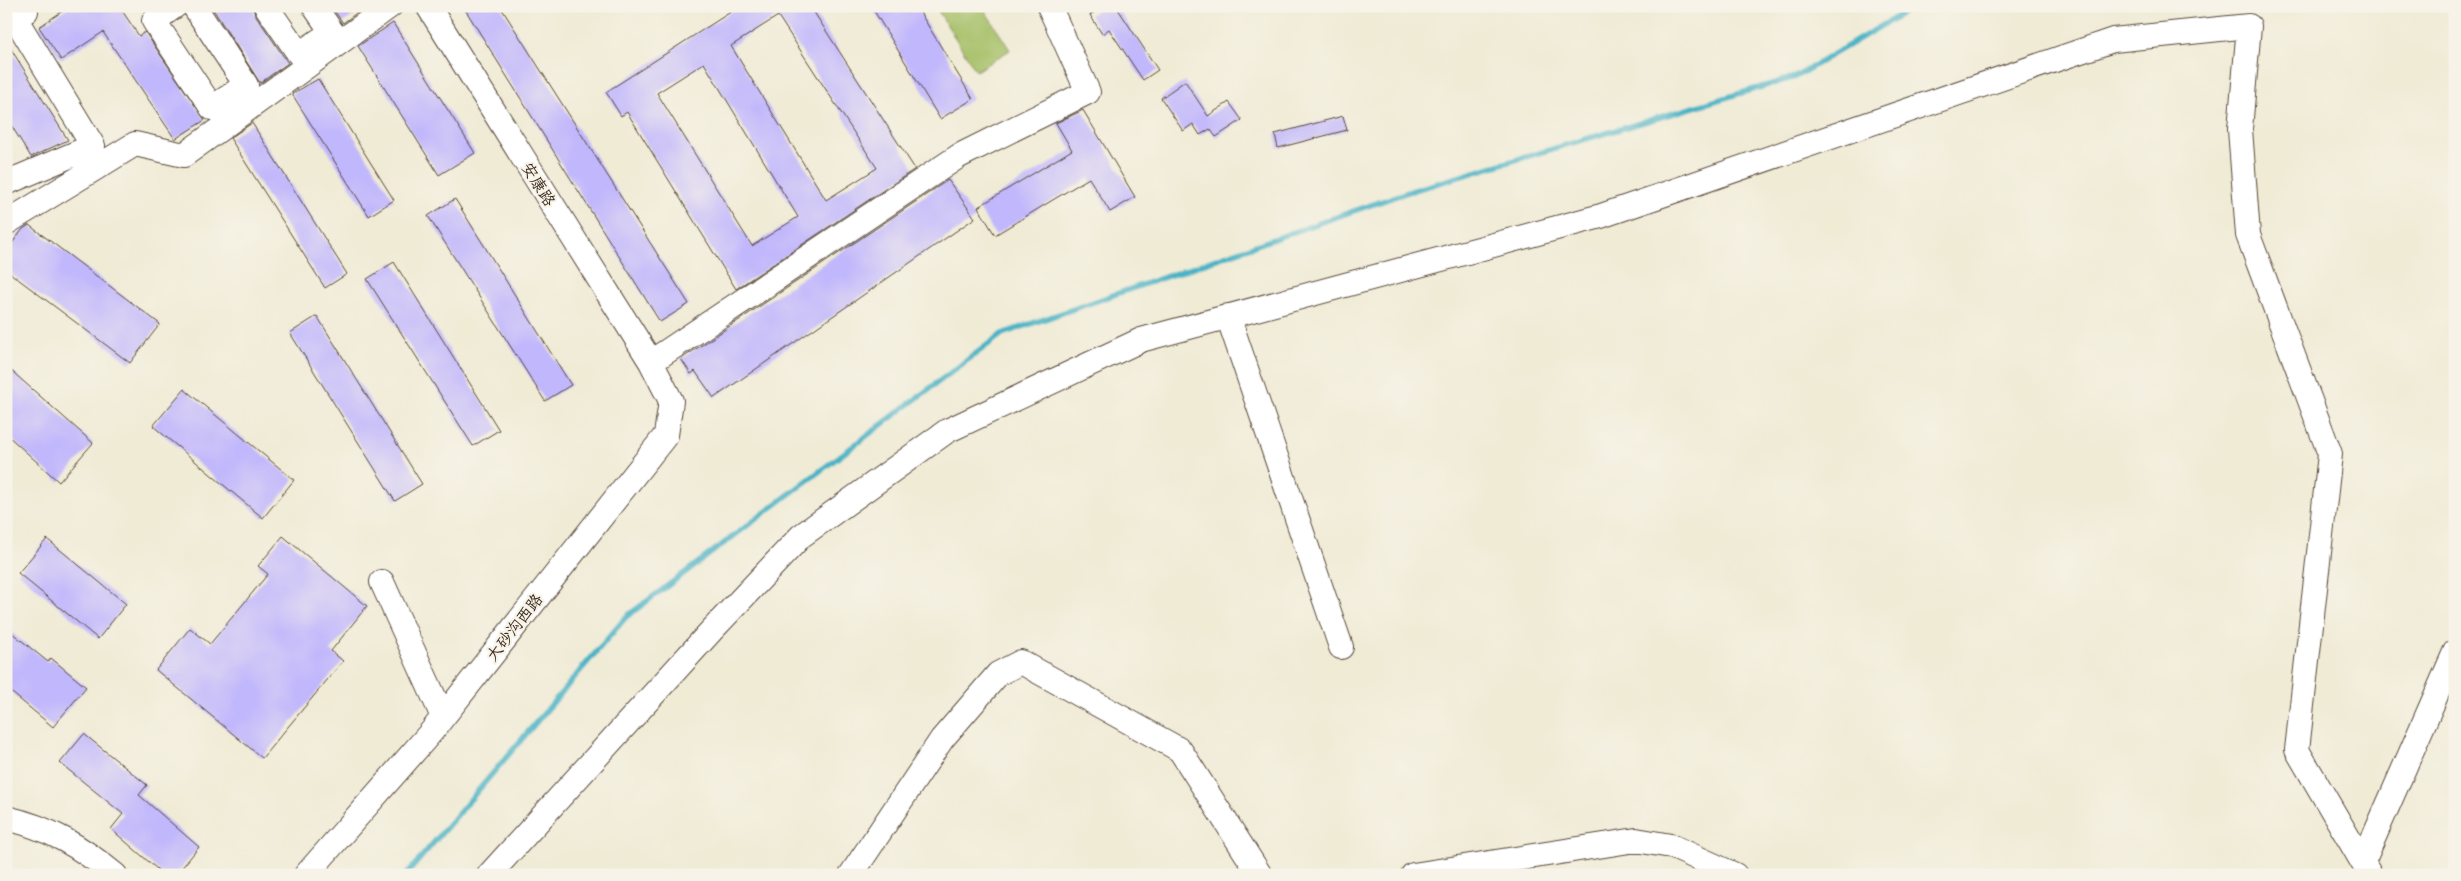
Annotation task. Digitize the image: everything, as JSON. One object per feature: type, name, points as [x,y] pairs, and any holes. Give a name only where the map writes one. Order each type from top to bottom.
[{"type":"street","points":[[6,183],[93,146],[15,18],[26,11],[23,6]]},
{"type":"street","points":[[175,6],[154,20],[212,108],[246,85],[194,6]]},
{"type":"street","points":[[266,6],[299,54],[332,32],[314,6]]},
{"type":"street","points":[[6,223],[135,144],[184,155],[390,6]]},
{"type":"street","name":"安康路","points":[[428,6],[651,362]]},
{"type":"street","points":[[651,362],[959,156],[1088,92],[1049,6]]},
{"type":"street","points":[[489,875],[698,644],[801,536],[948,431],[1141,340],[1601,216],[2113,40],[2249,26],[2240,129],[2248,235],[2330,454],[2297,750],[2366,868]]},
{"type":"street","points":[[1228,316],[1341,646]]},
{"type":"street","name":"大砂沟西路","points":[[306,875],[443,717],[666,435],[672,401],[651,362]]},
{"type":"street","points":[[382,582],[443,717]]},
{"type":"street","points":[[2366,868],[2455,652]]},
{"type":"street","points":[[852,875],[942,739],[998,674],[1021,662],[1180,750],[1260,875]]},
{"type":"street","points":[[6,818],[33,824],[87,852],[115,875]]},
{"type":"street","points":[[1413,875],[1636,840],[1671,846],[1735,875]]},
{"type":"green space","points":[[935,6],[982,6],[1010,50],[976,71]]},
{"type":"building","points":[[70,6],[119,6],[139,36],[145,32],[205,120],[175,139],[103,32],[61,60],[39,27]]},
{"type":"building","points":[[211,6],[252,6],[255,14],[288,63],[260,83]]},
{"type":"building","points":[[331,6],[366,6],[343,23]]},
{"type":"building","points":[[463,6],[500,6],[689,304],[660,322]]},
{"type":"building","points":[[740,6],[810,6],[915,169],[736,289],[627,112],[621,116],[606,92]],"holes":[[[778,16],[877,168],[826,200],[731,46]],[[704,63],[798,217],[752,246],[657,93]]]},
{"type":"building","points":[[871,6],[916,6],[973,99],[940,119]]},
{"type":"building","points":[[1103,6],[1116,6],[1158,70],[1143,80],[1109,29],[1102,34],[1090,15]]},
{"type":"building","points":[[393,23],[475,153],[439,175],[358,46]]},
{"type":"building","points":[[6,41],[68,140],[31,157],[6,117]]},
{"type":"building","points":[[318,79],[394,200],[369,216],[292,94]]},
{"type":"building","points":[[1185,81],[1208,116],[1229,102],[1242,120],[1216,137],[1210,129],[1200,135],[1193,124],[1183,131],[1161,98]]},
{"type":"building","points":[[1083,110],[1135,197],[1110,212],[1089,178],[995,235],[978,207],[1072,150],[1056,123]]},
{"type":"building","points":[[1343,116],[1347,130],[1278,148],[1275,134]]},
{"type":"building","points":[[252,123],[347,274],[325,288],[230,138]]},
{"type":"building","points":[[948,180],[975,218],[714,398],[695,371],[691,374],[681,359]]},
{"type":"building","points":[[455,199],[571,385],[545,401],[428,216]]},
{"type":"building","points":[[29,225],[160,324],[130,363],[6,270],[6,251],[23,229]]},
{"type":"building","points":[[394,262],[499,430],[473,446],[367,279]]},
{"type":"building","points":[[317,316],[422,484],[395,501],[290,333]]},
{"type":"building","points":[[6,366],[93,443],[59,482],[6,434]]},
{"type":"building","points":[[184,389],[294,480],[263,518],[153,426]]},
{"type":"building","points":[[283,536],[367,606],[331,651],[343,661],[262,758],[156,670],[190,628],[210,644],[268,574],[258,566]]},
{"type":"building","points":[[47,539],[126,604],[98,639],[18,573]]},
{"type":"building","points":[[6,628],[48,662],[51,658],[86,687],[53,727],[6,688]]},
{"type":"building","points":[[84,734],[147,785],[139,795],[199,847],[176,875],[164,875],[111,829],[123,814],[60,763]]},
{"type":"waterway","points":[[406,875],[626,617],[1002,334],[1411,191],[1795,77],[1915,6]]}]
